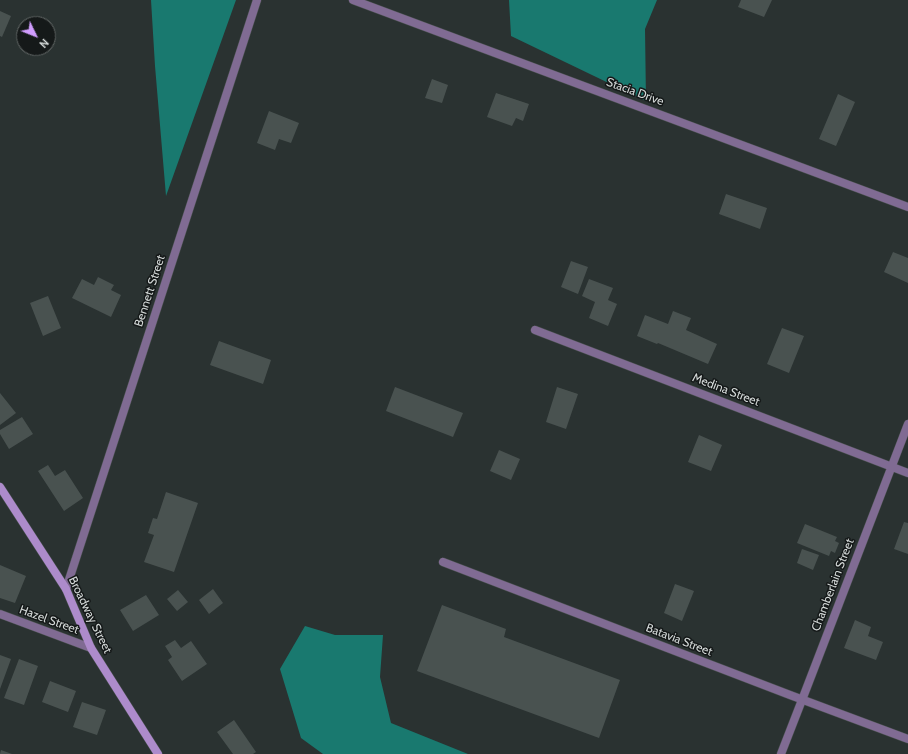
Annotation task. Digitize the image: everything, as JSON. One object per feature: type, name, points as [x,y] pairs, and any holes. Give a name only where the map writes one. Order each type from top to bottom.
[{"type":"street","name":"Bennett Street","points":[[66,589],[257,0]]},
{"type":"street","name":"Stacia Drive","points":[[353,0],[908,207]]},
{"type":"street","name":"Medina Street","points":[[535,330],[908,473]]},
{"type":"street","name":"Chamberlain Street","points":[[781,754],[908,424]]},
{"type":"street","name":"Broadway Street","points":[[0,487],[66,589],[91,648],[158,754]]},
{"type":"street","name":"Batavia Street","points":[[443,562],[802,700],[908,739]]},
{"type":"street","name":"Hazel Street","points":[[0,614],[91,648]]},
{"type":"green space","points":[[151,0],[236,0],[166,196],[155,66]]},
{"type":"green space","points":[[509,0],[657,0],[645,29],[646,101],[511,36]]},
{"type":"green space","points":[[305,626],[335,635],[383,635],[380,677],[391,723],[468,754],[323,754],[301,738],[280,669]]},
{"type":"building","points":[[741,0],[772,0],[764,17],[738,7]]},
{"type":"building","points":[[0,11],[11,16],[2,37],[0,36]]},
{"type":"building","points":[[432,79],[448,85],[442,103],[425,98]]},
{"type":"building","points":[[496,93],[529,104],[523,121],[516,118],[512,126],[487,117]]},
{"type":"building","points":[[838,94],[855,102],[836,146],[819,139]]},
{"type":"building","points":[[269,111],[299,123],[291,143],[279,139],[275,150],[257,143]]},
{"type":"building","points":[[726,194],[767,208],[760,229],[719,214]]},
{"type":"building","points":[[893,252],[908,258],[908,283],[884,272]]},
{"type":"building","points":[[571,261],[588,267],[578,294],[561,287]]},
{"type":"building","points":[[98,277],[114,285],[111,290],[121,295],[111,317],[72,298],[82,279],[94,285]]},
{"type":"building","points":[[589,279],[613,288],[608,300],[617,304],[608,326],[589,318],[595,302],[582,296]]},
{"type":"building","points":[[48,296],[61,328],[43,336],[30,303]]},
{"type":"building","points":[[673,311],[691,318],[686,330],[717,344],[708,364],[637,336],[645,315],[668,324]]},
{"type":"building","points":[[782,328],[804,336],[789,373],[767,364]]},
{"type":"building","points":[[219,341],[271,360],[263,384],[210,365]]},
{"type":"building","points":[[395,387],[463,413],[453,437],[386,411]]},
{"type":"building","points":[[557,387],[578,394],[566,429],[546,422]]},
{"type":"building","points":[[0,393],[16,413],[0,425]]},
{"type":"building","points":[[22,417],[33,434],[9,449],[0,434],[0,430]]},
{"type":"building","points":[[699,435],[722,445],[711,471],[688,462]]},
{"type":"building","points":[[499,450],[520,459],[511,480],[490,471]]},
{"type":"building","points":[[48,465],[55,476],[65,470],[83,498],[64,511],[38,471]]},
{"type":"building","points":[[166,492],[198,503],[174,572],[144,562],[154,535],[148,533],[153,518],[157,519]]},
{"type":"building","points":[[904,522],[908,523],[908,554],[894,549]]},
{"type":"building","points":[[805,524],[837,537],[835,541],[839,543],[835,553],[831,551],[829,556],[797,543]]},
{"type":"building","points":[[802,549],[819,555],[813,570],[797,563]]},
{"type":"building","points":[[0,565],[26,576],[15,603],[0,598]]},
{"type":"building","points":[[675,584],[694,591],[682,621],[664,613]]},
{"type":"building","points":[[213,589],[223,603],[209,614],[199,600]]},
{"type":"building","points":[[178,590],[188,602],[177,611],[167,599]]},
{"type":"building","points":[[146,595],[159,615],[133,631],[120,610]]},
{"type":"building","points":[[442,605],[506,629],[504,637],[620,680],[599,738],[417,671]]},
{"type":"building","points":[[855,620],[871,627],[868,636],[883,642],[876,660],[844,648]]},
{"type":"building","points":[[175,640],[181,648],[191,641],[207,664],[182,681],[168,660],[172,657],[165,646]]},
{"type":"building","points":[[0,655],[11,659],[0,689]]},
{"type":"building","points":[[19,659],[38,666],[24,705],[4,698]]},
{"type":"building","points":[[50,681],[76,691],[68,712],[42,702]]},
{"type":"building","points":[[82,702],[106,710],[97,735],[73,727]]},
{"type":"building","points":[[234,720],[256,752],[253,754],[233,754],[217,732]]},
{"type":"building","points":[[1,750],[12,754],[0,754]]}]
